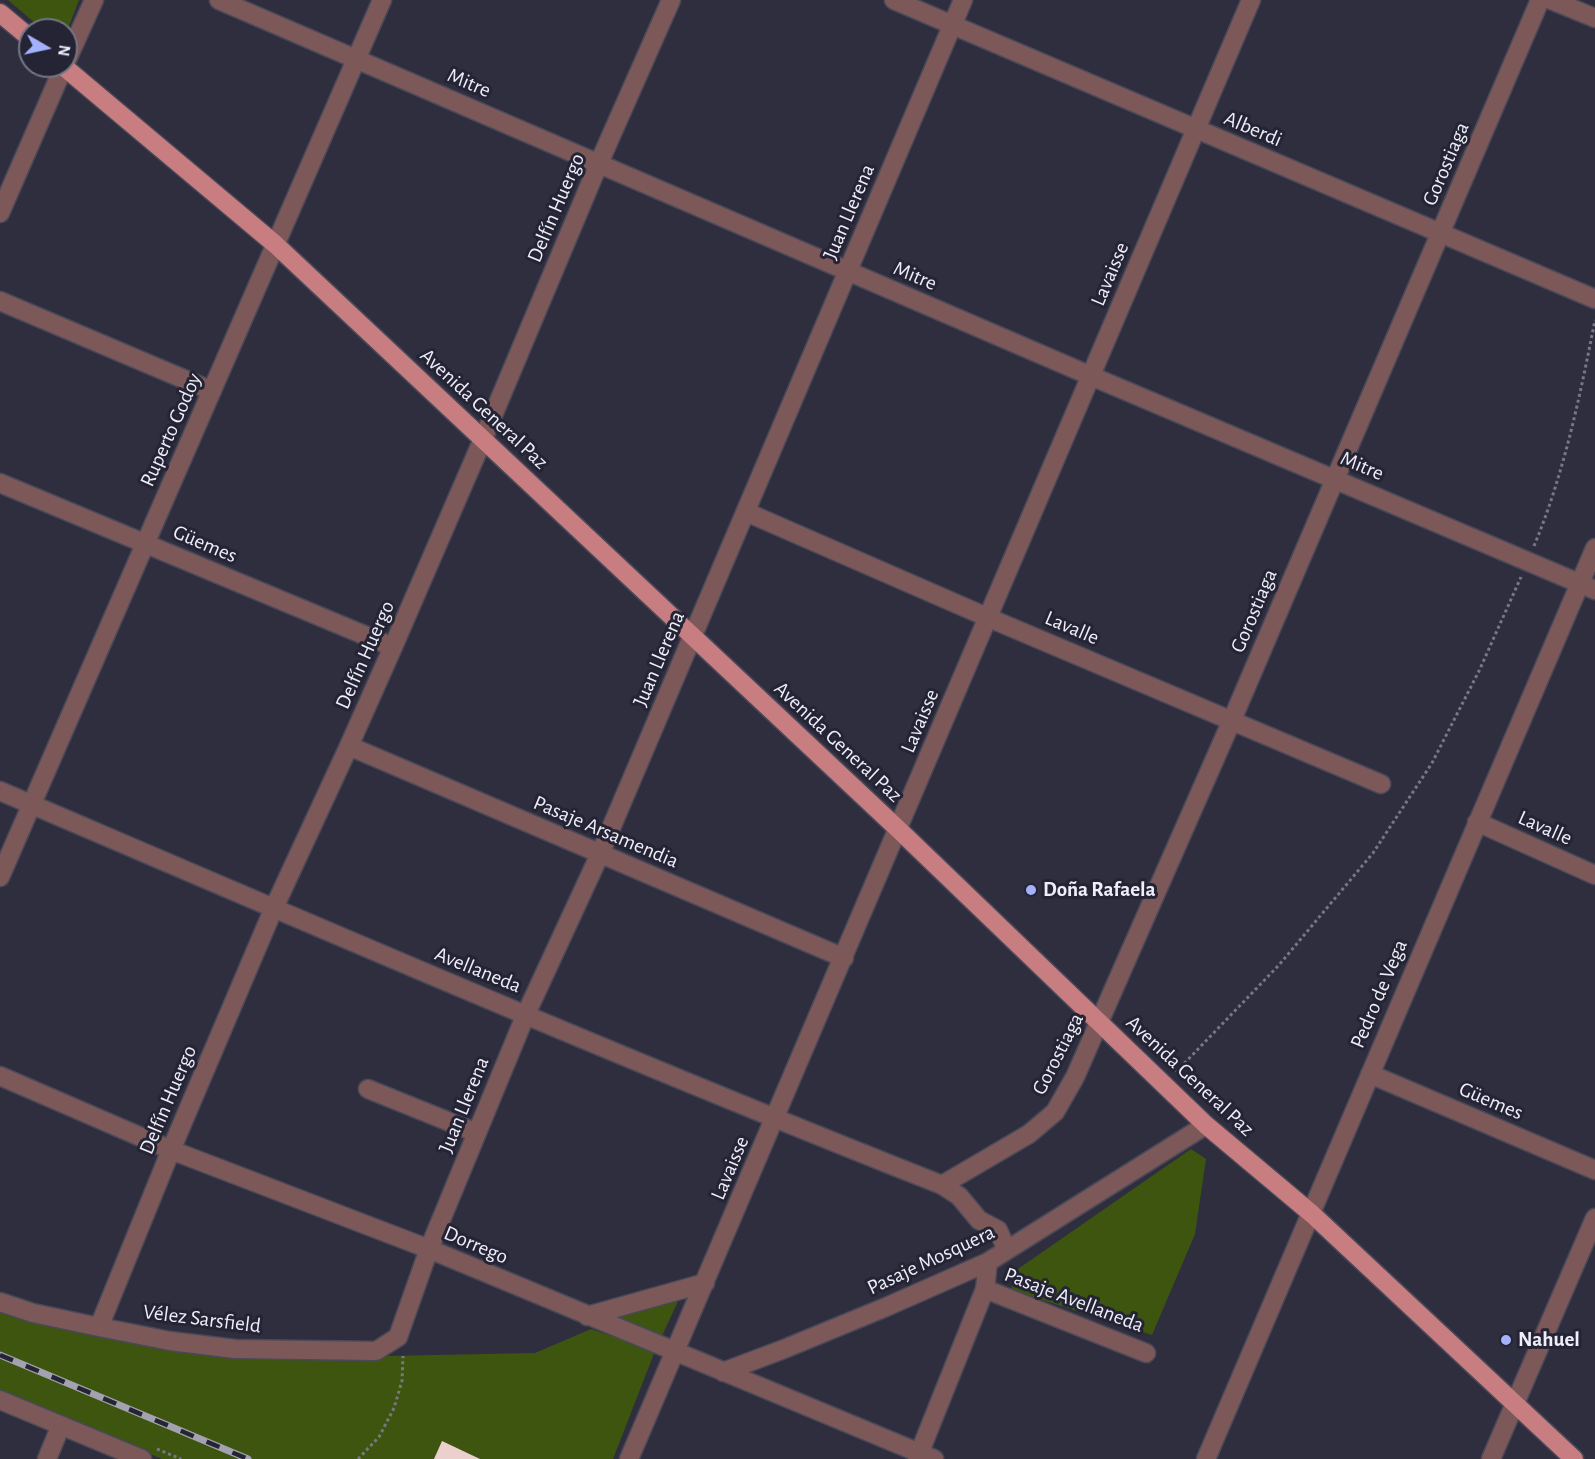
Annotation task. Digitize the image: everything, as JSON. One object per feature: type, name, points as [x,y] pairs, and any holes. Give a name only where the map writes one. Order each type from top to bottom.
[{"type":"main road","points":[[0,13],[18,28]]},
{"type":"main road","name":"Avenida General Paz","points":[[78,77],[276,245],[898,829],[1206,1125],[1312,1214],[1574,1459]]},
{"type":"street","points":[[78,35],[94,0]]},
{"type":"street","name":"Mitre","points":[[219,0],[1091,376],[1587,586]]},
{"type":"street","name":"Ruperto Godoy","points":[[0,877],[382,0]]},
{"type":"street","name":"Delfín Huergo","points":[[99,1327],[273,910],[350,746],[670,0]]},
{"type":"street","name":"Alberdi","points":[[894,0],[1595,299]]},
{"type":"street","name":"Juan Llerena","points":[[398,1337],[429,1249],[526,1014],[600,854],[694,636],[963,0]]},
{"type":"street","name":"Lavaisse","points":[[629,1459],[1251,0]]},
{"type":"street","name":"Gorostiaga","points":[[942,1185],[1029,1134],[1055,1112],[1075,1077],[1232,720],[1540,0]]},
{"type":"street","points":[[1551,0],[1595,18]]},
{"type":"street","points":[[2,203],[58,78]]},
{"type":"street","points":[[0,301],[212,391]]},
{"type":"street","name":"Güemes","points":[[0,483],[393,647]]},
{"type":"street","name":"Lavalle","points":[[746,512],[1381,784]]},
{"type":"street","name":"Pedro de Vega","points":[[1206,1459],[1477,822],[1587,586],[1595,548]]},
{"type":"street","name":"Pasaje Arsamendia","points":[[350,746],[844,958]]},
{"type":"street","name":"Avellaneda","points":[[0,791],[273,910],[775,1119],[942,1185],[959,1196],[979,1220],[998,1230],[1007,1250]]},
{"type":"street","name":"Lavalle","points":[[1477,822],[1595,874]]},
{"type":"street","name":"Güemes","points":[[1370,1074],[1595,1170]]},
{"type":"street","name":"Dorrego","points":[[0,1076],[171,1150],[429,1249],[923,1457]]},
{"type":"street","points":[[368,1089],[477,1133]]},
{"type":"street","name":"Pasaje Mosquera","points":[[723,1372],[886,1307],[988,1262],[1206,1125]]},
{"type":"street","points":[[1491,1459],[1595,1218]]},
{"type":"street","points":[[923,1457],[985,1289],[988,1262]]},
{"type":"street","points":[[587,1316],[705,1283]]},
{"type":"street","name":"Pasaje Avellaneda","points":[[985,1289],[1146,1353]]},
{"type":"street","name":"Vélez Sarsfield","points":[[0,1302],[33,1313],[99,1327],[170,1341],[235,1349],[376,1351],[398,1337]]},
{"type":"street","points":[[0,1401],[142,1459]]},
{"type":"street","points":[[47,1459],[61,1425]]},
{"type":"path","points":[[1163,1084],[1279,966],[1373,853],[1432,763],[1479,671],[1528,561],[1556,486],[1585,374],[1595,320]]},
{"type":"path","points":[[358,1459],[379,1437],[394,1408],[402,1381],[402,1358],[409,1338],[398,1337]]},
{"type":"green space","points":[[8,0],[79,0],[72,18],[29,18]]},
{"type":"green space","points":[[1191,1149],[1206,1159],[1195,1234],[1152,1335],[1011,1290],[1015,1271]]},
{"type":"green space","points":[[679,1299],[662,1336],[616,1317]]},
{"type":"green space","points":[[0,1311],[222,1355],[385,1356],[535,1353],[591,1329],[655,1351],[613,1459],[162,1459],[0,1393]]},
{"type":"building","points":[[442,1441],[480,1459],[434,1459]]},
{"type":"railway","points":[[0,1355],[248,1459]]},
{"type":"place","name":"Doña Rafaela","points":[[1031,890]]},
{"type":"place","name":"Nahuel","points":[[1506,1340]]}]
